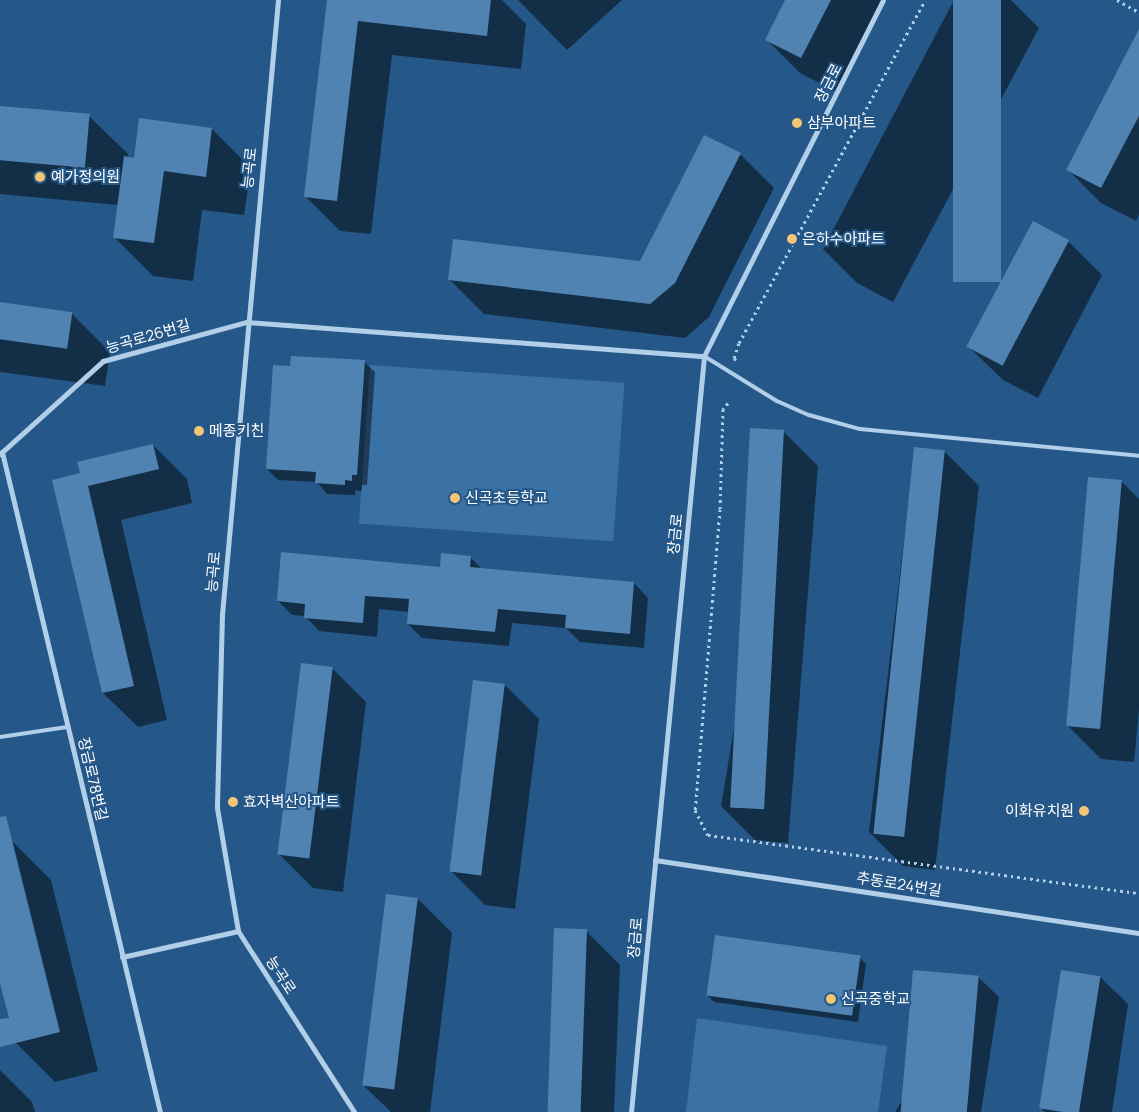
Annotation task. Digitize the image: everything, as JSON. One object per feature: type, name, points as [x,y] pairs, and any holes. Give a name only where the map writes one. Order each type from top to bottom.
[{"type":"street","name":"능곡로","points":[[278,0],[247,322],[222,614],[217,799],[238,931],[354,1112]]},
{"type":"street","name":"장금로","points":[[631,1112],[704,356],[883,0]]},
{"type":"street","name":"능곡로26번길","points":[[1,453],[103,361],[247,322],[704,356]]},
{"type":"street","name":"장금로78번길","points":[[1,453],[160,1112]]},
{"type":"street","name":"추동로24번길","points":[[655,860],[1139,933]]},
{"type":"street","points":[[122,957],[238,931]]},
{"type":"lane","points":[[704,356],[777,401],[809,415],[860,429],[1139,456]]},
{"type":"lane","points":[[0,737],[67,727]]},
{"type":"path","points":[[739,363],[734,358],[739,343],[925,0]]},
{"type":"path","points":[[1116,0],[1139,12]]},
{"type":"path","points":[[728,404],[723,409],[720,509],[695,810],[708,835],[1139,893]]},
{"type":"shaded area","points":[[370,365],[624,383],[613,541],[359,524]]},
{"type":"shaded area","points":[[697,1018],[887,1046],[878,1112],[686,1112]]},
{"type":"building","points":[[327,0],[491,0],[487,36],[358,21],[337,201],[304,197]]},
{"type":"building","points":[[785,0],[831,0],[801,58],[765,40]]},
{"type":"building","points":[[953,0],[1001,0],[1001,282],[953,282]]},
{"type":"building","points":[[1139,29],[1139,116],[1101,188],[1066,170]]},
{"type":"building","points":[[0,106],[90,114],[85,168],[0,160]]},
{"type":"building","points":[[139,118],[212,128],[206,177],[164,171],[154,243],[113,238],[124,156],[134,158]]},
{"type":"building","points":[[704,135],[741,153],[675,283],[650,304],[448,280],[453,239],[640,261]]},
{"type":"building","points":[[1033,221],[1069,240],[1003,366],[966,346]]},
{"type":"building","points":[[0,302],[72,312],[67,349],[0,339]]},
{"type":"building","points":[[291,356],[365,360],[357,475],[352,475],[352,481],[345,480],[345,485],[315,483],[316,472],[266,469],[273,365],[290,366]]},
{"type":"building","points":[[750,428],[784,430],[764,809],[730,807]]},
{"type":"building","points":[[153,444],[159,469],[88,486],[134,686],[102,693],[52,480],[80,473],[77,462]]},
{"type":"building","points":[[914,447],[945,450],[904,837],[873,834]]},
{"type":"building","points":[[1088,477],[1122,480],[1100,729],[1066,726]]},
{"type":"building","points":[[281,552],[440,567],[441,553],[471,556],[470,567],[634,582],[630,634],[565,628],[566,615],[498,609],[495,632],[407,624],[409,599],[365,596],[363,623],[304,618],[305,604],[277,601]]},
{"type":"building","points":[[301,663],[333,667],[309,858],[277,855]]},
{"type":"building","points":[[473,680],[505,684],[481,875],[449,872]]},
{"type":"building","points":[[6,816],[60,1032],[0,1047],[0,1019],[9,1018],[0,983],[0,817]]},
{"type":"building","points":[[386,894],[418,898],[394,1089],[362,1086]]},
{"type":"building","points":[[554,928],[587,929],[581,1112],[548,1112]]},
{"type":"building","points":[[715,935],[861,955],[852,1016],[707,995]]},
{"type":"building","points":[[913,970],[979,976],[967,1112],[901,1112]]},
{"type":"building","points":[[1061,970],[1101,976],[1079,1112],[1063,1112],[1039,1108]]},
{"type":"place","name":"삼부아파트","points":[[797,123]]},
{"type":"place","name":"예가정의원","points":[[40,177]]},
{"type":"place","name":"은하수아파트","points":[[792,239]]},
{"type":"place","name":"메종키친","points":[[199,431]]},
{"type":"place","name":"신곡초등학교","points":[[455,498]]},
{"type":"place","name":"효자벽산아파트","points":[[233,802]]},
{"type":"place","name":"이화유치원","points":[[1084,811]]},
{"type":"place","name":"신곡중학교","points":[[831,999]]}]
